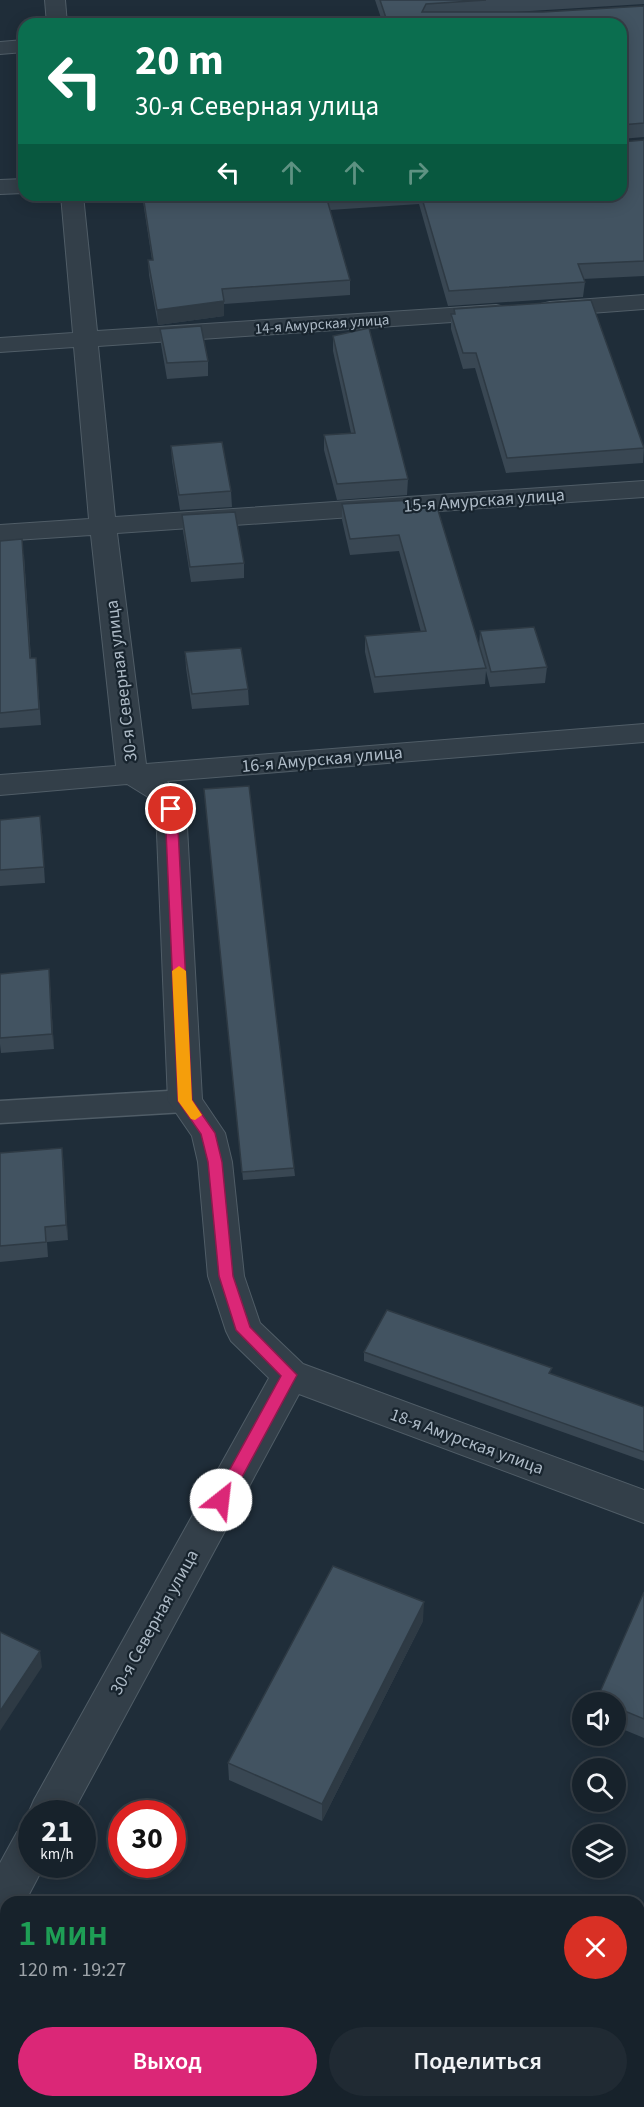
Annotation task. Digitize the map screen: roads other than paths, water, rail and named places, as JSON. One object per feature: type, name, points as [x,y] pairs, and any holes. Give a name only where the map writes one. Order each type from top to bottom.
[{"type":"street","points":[[55,0],[56,18]]},
{"type":"street","points":[[0,48],[18,46]]},
{"type":"street","points":[[0,187],[18,186]]},
{"type":"street","name":"30-я Северная улица","points":[[73,201],[103,526],[132,774],[159,790],[171,809],[185,1101]]},
{"type":"street","name":"14-я Амурская улица","points":[[0,345],[644,302]]},
{"type":"street","name":"15-я Амурская улица","points":[[0,533],[644,489]]},
{"type":"street","name":"16-я Амурская улица","points":[[0,785],[644,732]]},
{"type":"street","points":[[185,1101],[208,1133],[215,1162],[226,1276],[244,1330],[290,1375]]},
{"type":"street","name":"30-я Северная улица","points":[[57,1800],[290,1375]]},
{"type":"street","name":"18-я Амурская улица","points":[[290,1375],[644,1507]]},
{"type":"street","points":[[4,1896],[18,1871]]},
{"type":"lane","points":[[0,1112],[185,1101]]}]
